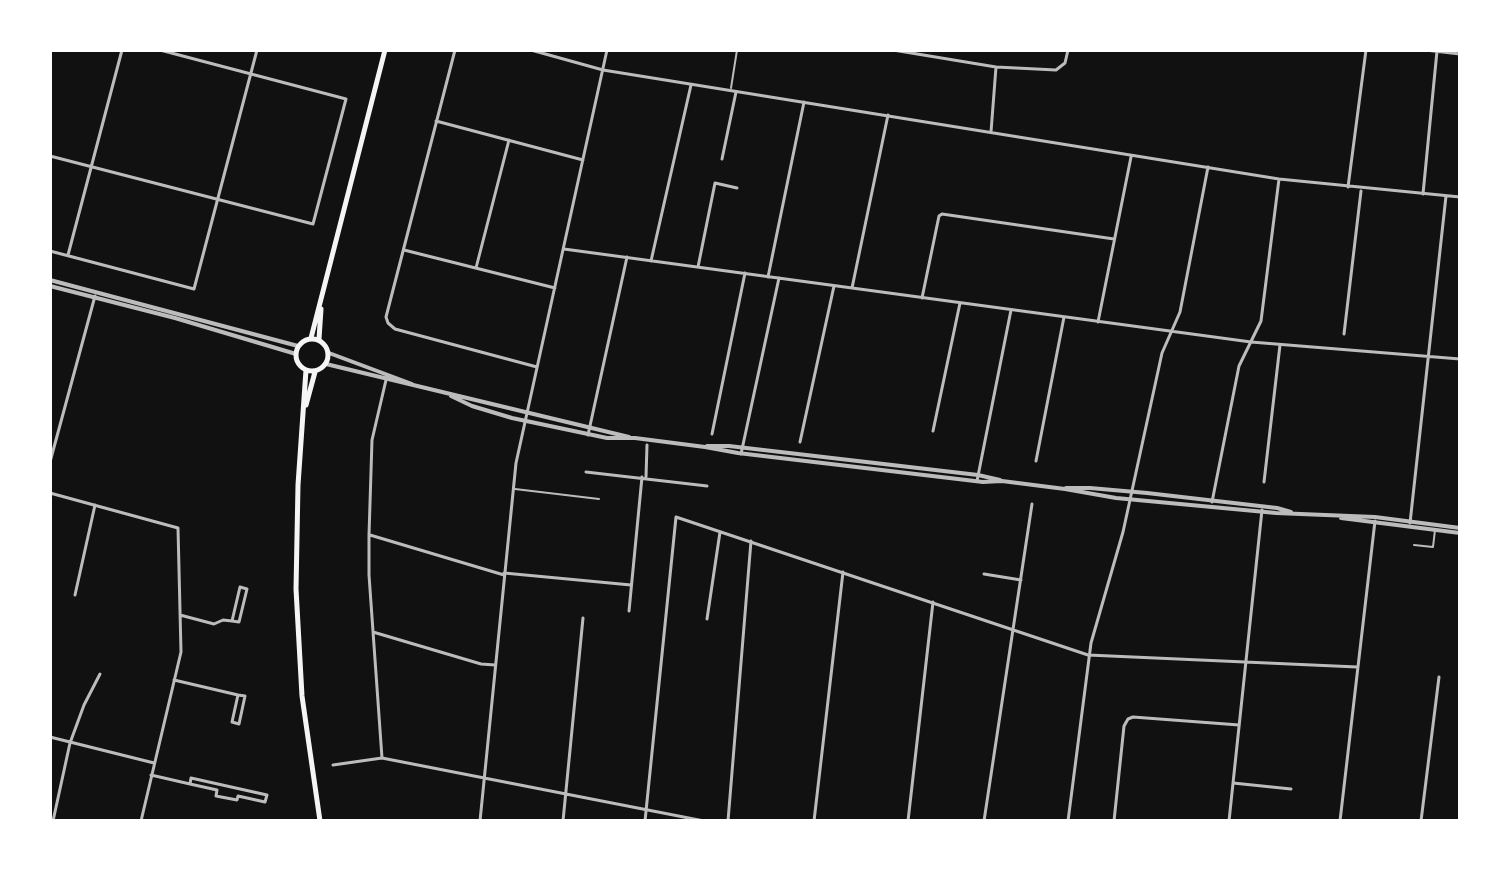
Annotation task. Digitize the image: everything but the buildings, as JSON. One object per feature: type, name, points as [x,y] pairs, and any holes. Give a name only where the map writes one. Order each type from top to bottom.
[{"type":"main road","points":[[311,338],[325,344],[329,353],[326,364],[315,371],[299,365],[296,354],[298,346],[311,338],[385,50]]},
{"type":"main road","points":[[319,340],[322,300]]},
{"type":"main road","points":[[306,370],[296,541],[297,620],[302,696],[320,821]]},
{"type":"main road","points":[[304,413],[315,371]]},
{"type":"street","points":[[68,256],[122,50]]},
{"type":"street","points":[[50,156],[313,224],[346,99],[160,50]]},
{"type":"street","points":[[50,251],[194,289],[257,50]]},
{"type":"street","points":[[455,50],[386,317],[391,327],[537,367]]},
{"type":"street","points":[[531,50],[603,70],[1279,179],[1460,197]]},
{"type":"street","points":[[480,821],[513,489],[526,413],[607,50]]},
{"type":"street","points":[[893,50],[996,67],[1056,70],[1065,63],[1068,50]]},
{"type":"street","points":[[1348,187],[1366,50]]},
{"type":"street","points":[[1425,50],[1460,54]]},
{"type":"street","points":[[1423,194],[1437,51]]},
{"type":"street","points":[[991,132],[996,67]]},
{"type":"street","points":[[651,261],[691,84]]},
{"type":"street","points":[[722,159],[737,91]]},
{"type":"street","points":[[768,277],[804,102]]},
{"type":"street","points":[[852,288],[888,115]]},
{"type":"street","points":[[436,121],[583,160]]},
{"type":"street","points":[[476,268],[509,140]]},
{"type":"street","points":[[1098,322],[1131,155]]},
{"type":"street","points":[[1068,821],[1088,655],[1132,492],[1162,353],[1180,312],[1208,167]]},
{"type":"street","points":[[1211,507],[1239,366],[1261,321],[1279,179]]},
{"type":"street","points":[[698,267],[715,183],[737,188]]},
{"type":"street","points":[[1344,334],[1361,189]]},
{"type":"street","points":[[1409,524],[1446,196]]},
{"type":"street","points":[[922,298],[939,216],[942,214],[1114,239]]},
{"type":"street","points":[[564,249],[1251,342],[1460,359]]},
{"type":"street","points":[[404,250],[555,288]]},
{"type":"street","points":[[588,435],[627,257]]},
{"type":"street","points":[[712,434],[745,273]]},
{"type":"street","points":[[741,451],[779,278]]},
{"type":"street","points":[[50,280],[296,354]]},
{"type":"street","points":[[800,442],[834,285]]},
{"type":"street","points":[[50,286],[95,294],[298,346]]},
{"type":"street","points":[[50,462],[95,294]]},
{"type":"street","points":[[933,431],[960,303]]},
{"type":"street","points":[[977,478],[1011,310]]},
{"type":"street","points":[[1036,461],[1064,317]]},
{"type":"street","points":[[1264,482],[1280,345]]},
{"type":"street","points":[[329,353],[472,406],[588,435],[977,478],[1130,500],[1262,509]]},
{"type":"street","points":[[326,364],[388,376]]},
{"type":"street","points":[[382,758],[369,535],[373,434],[388,376]]},
{"type":"street","points":[[451,396],[635,438]]},
{"type":"street","points":[[629,611],[647,445]]},
{"type":"street","points":[[586,472],[707,486]]},
{"type":"street","points":[[1065,489],[1132,492],[1297,514],[1460,530]]},
{"type":"street","points":[[50,493],[178,528],[181,652],[141,821]]},
{"type":"street","points":[[984,821],[1032,504]]},
{"type":"street","points":[[75,595],[95,505]]},
{"type":"street","points":[[1229,821],[1262,509]]},
{"type":"street","points":[[645,821],[676,517],[1088,655],[1357,667]]},
{"type":"street","points":[[1340,821],[1375,520]]},
{"type":"street","points":[[707,619],[721,531]]},
{"type":"street","points":[[369,535],[504,574],[631,585]]},
{"type":"street","points":[[728,821],[751,541]]},
{"type":"street","points":[[814,821],[843,572]]},
{"type":"street","points":[[984,574],[1021,580]]},
{"type":"street","points":[[180,615],[214,624],[223,620],[239,622],[247,589],[240,587],[232,621]]},
{"type":"street","points":[[908,821],[933,602]]},
{"type":"street","points":[[563,821],[583,618]]},
{"type":"street","points":[[373,632],[481,664],[495,665]]},
{"type":"street","points":[[53,821],[70,743],[100,674]]},
{"type":"street","points":[[1421,821],[1439,677]]},
{"type":"street","points":[[174,680],[245,696],[239,724],[232,722],[238,695]]},
{"type":"street","points":[[1114,821],[1124,726],[1128,719],[1239,725]]},
{"type":"street","points":[[50,737],[154,763]]},
{"type":"street","points":[[333,765],[382,758],[704,821]]},
{"type":"street","points":[[151,775],[190,784],[217,790],[216,796],[237,800],[238,796],[265,802],[267,795],[191,778],[190,784]]},
{"type":"street","points":[[1233,783],[1291,789]]},
{"type":"lane","points":[[730,90],[737,50]]},
{"type":"lane","points":[[513,489],[599,499]]},
{"type":"lane","points":[[1414,545],[1433,547],[1436,527]]}]
